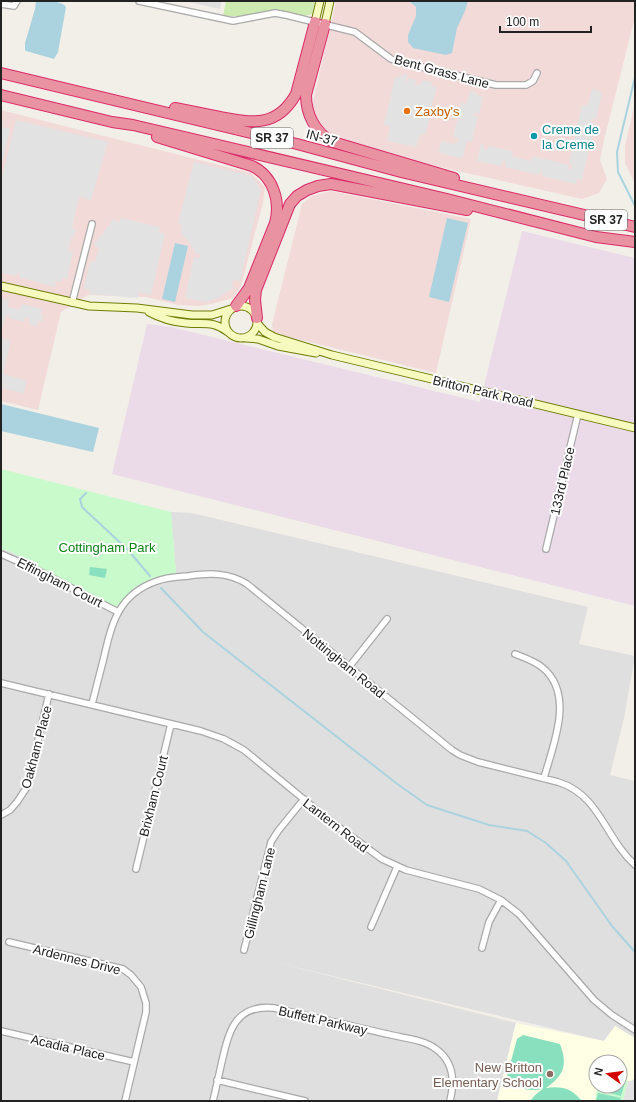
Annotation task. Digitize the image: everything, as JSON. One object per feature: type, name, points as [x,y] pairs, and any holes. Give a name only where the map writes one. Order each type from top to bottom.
[{"type":"highway","points":[[110,99],[137,101],[248,122],[266,120],[283,111],[296,94],[320,23]]},
{"type":"highway","points":[[320,23],[306,95],[306,104],[310,118],[319,132],[333,142],[477,184],[500,195]]},
{"type":"highway","name":"IN-37","points":[[1,73],[297,144],[402,172],[635,227]]},
{"type":"highway","name":"SR 37","points":[[1,95],[447,199],[548,225],[596,236],[635,242]]},
{"type":"highway","points":[[112,122],[129,129],[252,166],[264,174],[270,182],[276,198],[276,218],[249,288],[234,307]]},
{"type":"highway","points":[[257,320],[255,300],[256,290],[288,208],[297,196],[313,187],[324,184],[336,185],[548,225]]},
{"type":"highway","points":[[576,213],[609,216],[635,221]]},
{"type":"highway","points":[[596,236],[635,248]]},
{"type":"street","points":[[1,4],[14,6],[17,1]]},
{"type":"street","name":"Bent Grass Lane","points":[[139,1],[233,21],[278,13],[359,33],[385,54],[397,61],[496,85],[526,85],[533,81],[537,73]]},
{"type":"street","points":[[320,1],[320,23]]},
{"type":"street","points":[[320,23],[330,1]]},
{"type":"street","points":[[72,303],[92,224]]},
{"type":"street","points":[[1,286],[89,306],[145,310],[186,314],[207,315],[242,306],[251,309],[257,320],[256,329],[243,338],[232,336],[214,324],[175,322],[145,310]]},
{"type":"street","points":[[228,333],[225,317],[234,307]]},
{"type":"street","name":"Britton Park Road","points":[[257,320],[265,332],[274,337],[332,355],[635,428]]},
{"type":"street","name":"Britton Park Road","points":[[243,338],[252,338],[278,346],[332,355]]},
{"type":"street","name":"133rd Place","points":[[546,549],[578,414]]},
{"type":"street","name":"Effingham Court","points":[[1,554],[35,569],[118,612]]},
{"type":"street","name":"Nottingham Road","points":[[92,704],[108,638],[118,612],[134,593],[157,581],[172,577],[206,574],[226,575],[247,584],[456,753],[478,762],[544,778],[568,786],[586,798],[599,814],[622,851],[635,865]]},
{"type":"street","points":[[348,666],[387,619]]},
{"type":"street","points":[[515,654],[544,669],[551,678],[559,696],[559,720],[544,778]]},
{"type":"street","name":"Lantern Road","points":[[1,683],[208,733],[231,742],[256,760],[370,852],[397,867],[479,889],[501,900],[530,925],[594,1000],[612,1015],[635,1030]]},
{"type":"street","name":"Oakham Place","points":[[1,815],[10,810],[23,795],[27,787],[50,694]]},
{"type":"street","name":"Brixham Court","points":[[136,869],[171,724]]},
{"type":"street","name":"Gillingham Lane","points":[[244,950],[271,842],[304,799]]},
{"type":"street","points":[[371,928],[397,867]]},
{"type":"street","points":[[482,948],[489,922],[501,900]]},
{"type":"street","name":"Ardennes Drive","points":[[9,942],[123,969],[131,975],[141,987],[146,1003],[146,1012],[125,1101]]},
{"type":"street","name":"Buffett Parkway","points":[[213,1101],[226,1043],[232,1026],[248,1012],[260,1008],[270,1008],[418,1041],[432,1046],[444,1057],[452,1071],[453,1086],[450,1101]]},
{"type":"street","name":"Acadia Place","points":[[1,1031],[134,1062]]},
{"type":"street","points":[[217,1080],[305,1101]]},
{"type":"shaded area","points":[[184,1],[222,1],[220,9]]},
{"type":"shaded area","points":[[336,1],[635,1],[635,17],[600,160],[607,179],[599,193],[582,199],[422,163],[329,137],[323,133],[311,110]]},
{"type":"shaded area","points":[[407,74],[406,83],[409,78],[416,80],[415,85],[419,85],[424,80],[432,83],[431,87],[437,86],[432,105],[426,109],[432,108],[426,133],[420,135],[416,147],[387,141],[390,126],[384,125],[395,78]]},
{"type":"shaded area","points":[[592,89],[602,92],[596,119],[591,119],[590,122],[595,124],[582,180],[577,179],[576,184],[542,176],[541,170],[539,175],[505,167],[506,162],[504,161],[502,162],[501,166],[477,161],[481,144],[483,144],[484,149],[487,150],[489,146],[513,151],[512,156],[531,161],[533,156],[569,165],[568,169],[570,169],[573,165],[569,163],[582,105],[588,104]]},
{"type":"shaded area","points":[[470,91],[483,97],[479,114],[475,113],[473,115],[478,117],[472,141],[467,141],[462,158],[439,153],[441,141],[454,144],[458,142],[458,138],[453,137],[461,103],[466,104]]},
{"type":"shaded area","points":[[635,103],[635,184],[625,163],[625,146]]},
{"type":"shaded area","points":[[1,110],[251,173],[265,187],[263,203],[241,286],[233,298],[200,306],[178,305],[146,297],[88,295],[61,312],[38,410],[1,401]]},
{"type":"shaded area","points":[[16,120],[108,142],[91,200],[79,198],[72,228],[76,229],[74,237],[70,238],[68,251],[73,252],[67,279],[63,278],[61,282],[55,281],[56,287],[19,277],[20,275],[18,272],[16,276],[1,273],[1,181]]},
{"type":"shaded area","points":[[1,121],[3,121],[2,127],[10,129],[1,168]]},
{"type":"shaded area","points":[[194,162],[252,176],[261,190],[240,281],[234,280],[231,284],[234,287],[220,297],[207,302],[185,298],[194,257],[199,258],[200,255],[199,253],[196,254],[192,246],[180,232],[183,229],[181,228],[181,224],[178,223]]},
{"type":"shaded area","points":[[331,191],[471,219],[436,373],[273,333],[272,324],[302,204],[312,196]]},
{"type":"shaded area","points":[[121,218],[160,227],[159,232],[165,234],[151,295],[139,292],[138,298],[89,294],[90,290],[84,288],[90,262],[95,262],[99,249],[94,244],[114,219],[119,223]]},
{"type":"shaded area","points":[[522,231],[635,258],[635,606],[112,474],[147,324],[171,327],[480,402]]},
{"type":"shaded area","points":[[1,299],[9,300],[9,308],[20,309],[22,304],[42,309],[42,321],[38,321],[37,326],[29,324],[29,318],[25,318],[24,322],[9,318],[10,315],[7,315],[4,320],[1,333]]},
{"type":"shaded area","points":[[1,338],[11,341],[3,374],[27,381],[24,393],[1,388]]},
{"type":"shaded area","points":[[171,512],[192,513],[588,607],[579,644],[635,656],[624,718],[610,775],[635,781],[635,1038],[615,1026],[604,1041],[274,962],[516,1023],[497,1101],[1,1101],[1,549],[11,552],[116,607],[135,587],[156,577],[176,573]]},
{"type":"shaded area","name":"New Britton Elementary School","points":[[516,1023],[604,1041],[615,1026],[635,1038],[635,1101],[497,1101]]},
{"type":"shaded area","points":[[633,1079],[635,1080],[635,1101],[623,1101],[625,1094],[628,1094],[628,1081],[632,1081]]},
{"type":"green space","points":[[226,1],[315,1],[312,14],[304,16],[277,10],[246,16],[223,16]]},
{"type":"green space","name":"Cottingham Park","points":[[1,469],[171,512],[176,573],[156,577],[135,587],[116,607],[11,552],[1,549]]},
{"type":"green space","points":[[90,567],[107,569],[105,578],[89,575]]},
{"type":"green space","points":[[523,1035],[560,1044],[564,1058],[563,1069],[557,1079],[546,1088],[557,1087],[566,1089],[574,1093],[582,1101],[530,1101],[543,1089],[527,1090],[519,1087],[507,1076],[517,1039]]},
{"type":"green space","points":[[596,1094],[625,1094],[623,1101],[595,1101]]},
{"type":"green space","points":[[598,1094],[621,1098],[620,1101],[596,1101]]},
{"type":"water","points":[[36,1],[57,2],[66,7],[58,52],[54,59],[25,50],[25,43]]},
{"type":"water","points":[[409,1],[468,1],[457,28],[452,53],[446,55],[413,48],[408,42],[408,35],[416,16],[416,7]]},
{"type":"water","points":[[447,218],[468,223],[449,302],[429,297]]},
{"type":"water","points":[[175,243],[188,246],[175,302],[162,299]]},
{"type":"water","points":[[1,404],[99,428],[93,452],[1,431]]},
{"type":"waterway","points":[[635,77],[617,152],[618,172],[635,206]]},
{"type":"waterway","points":[[86,493],[80,499],[82,507],[128,550],[150,576]]},
{"type":"waterway","points":[[161,588],[203,632],[396,783],[427,805],[489,825],[527,831],[546,843],[566,861],[612,926],[635,952]]},
{"type":"place","name":"Zaxby's","points":[[407,111]]},
{"type":"place","name":"Creme de la Creme","points":[[534,136]]},
{"type":"place","name":"New Britton Elementary School","points":[[550,1074]]}]
